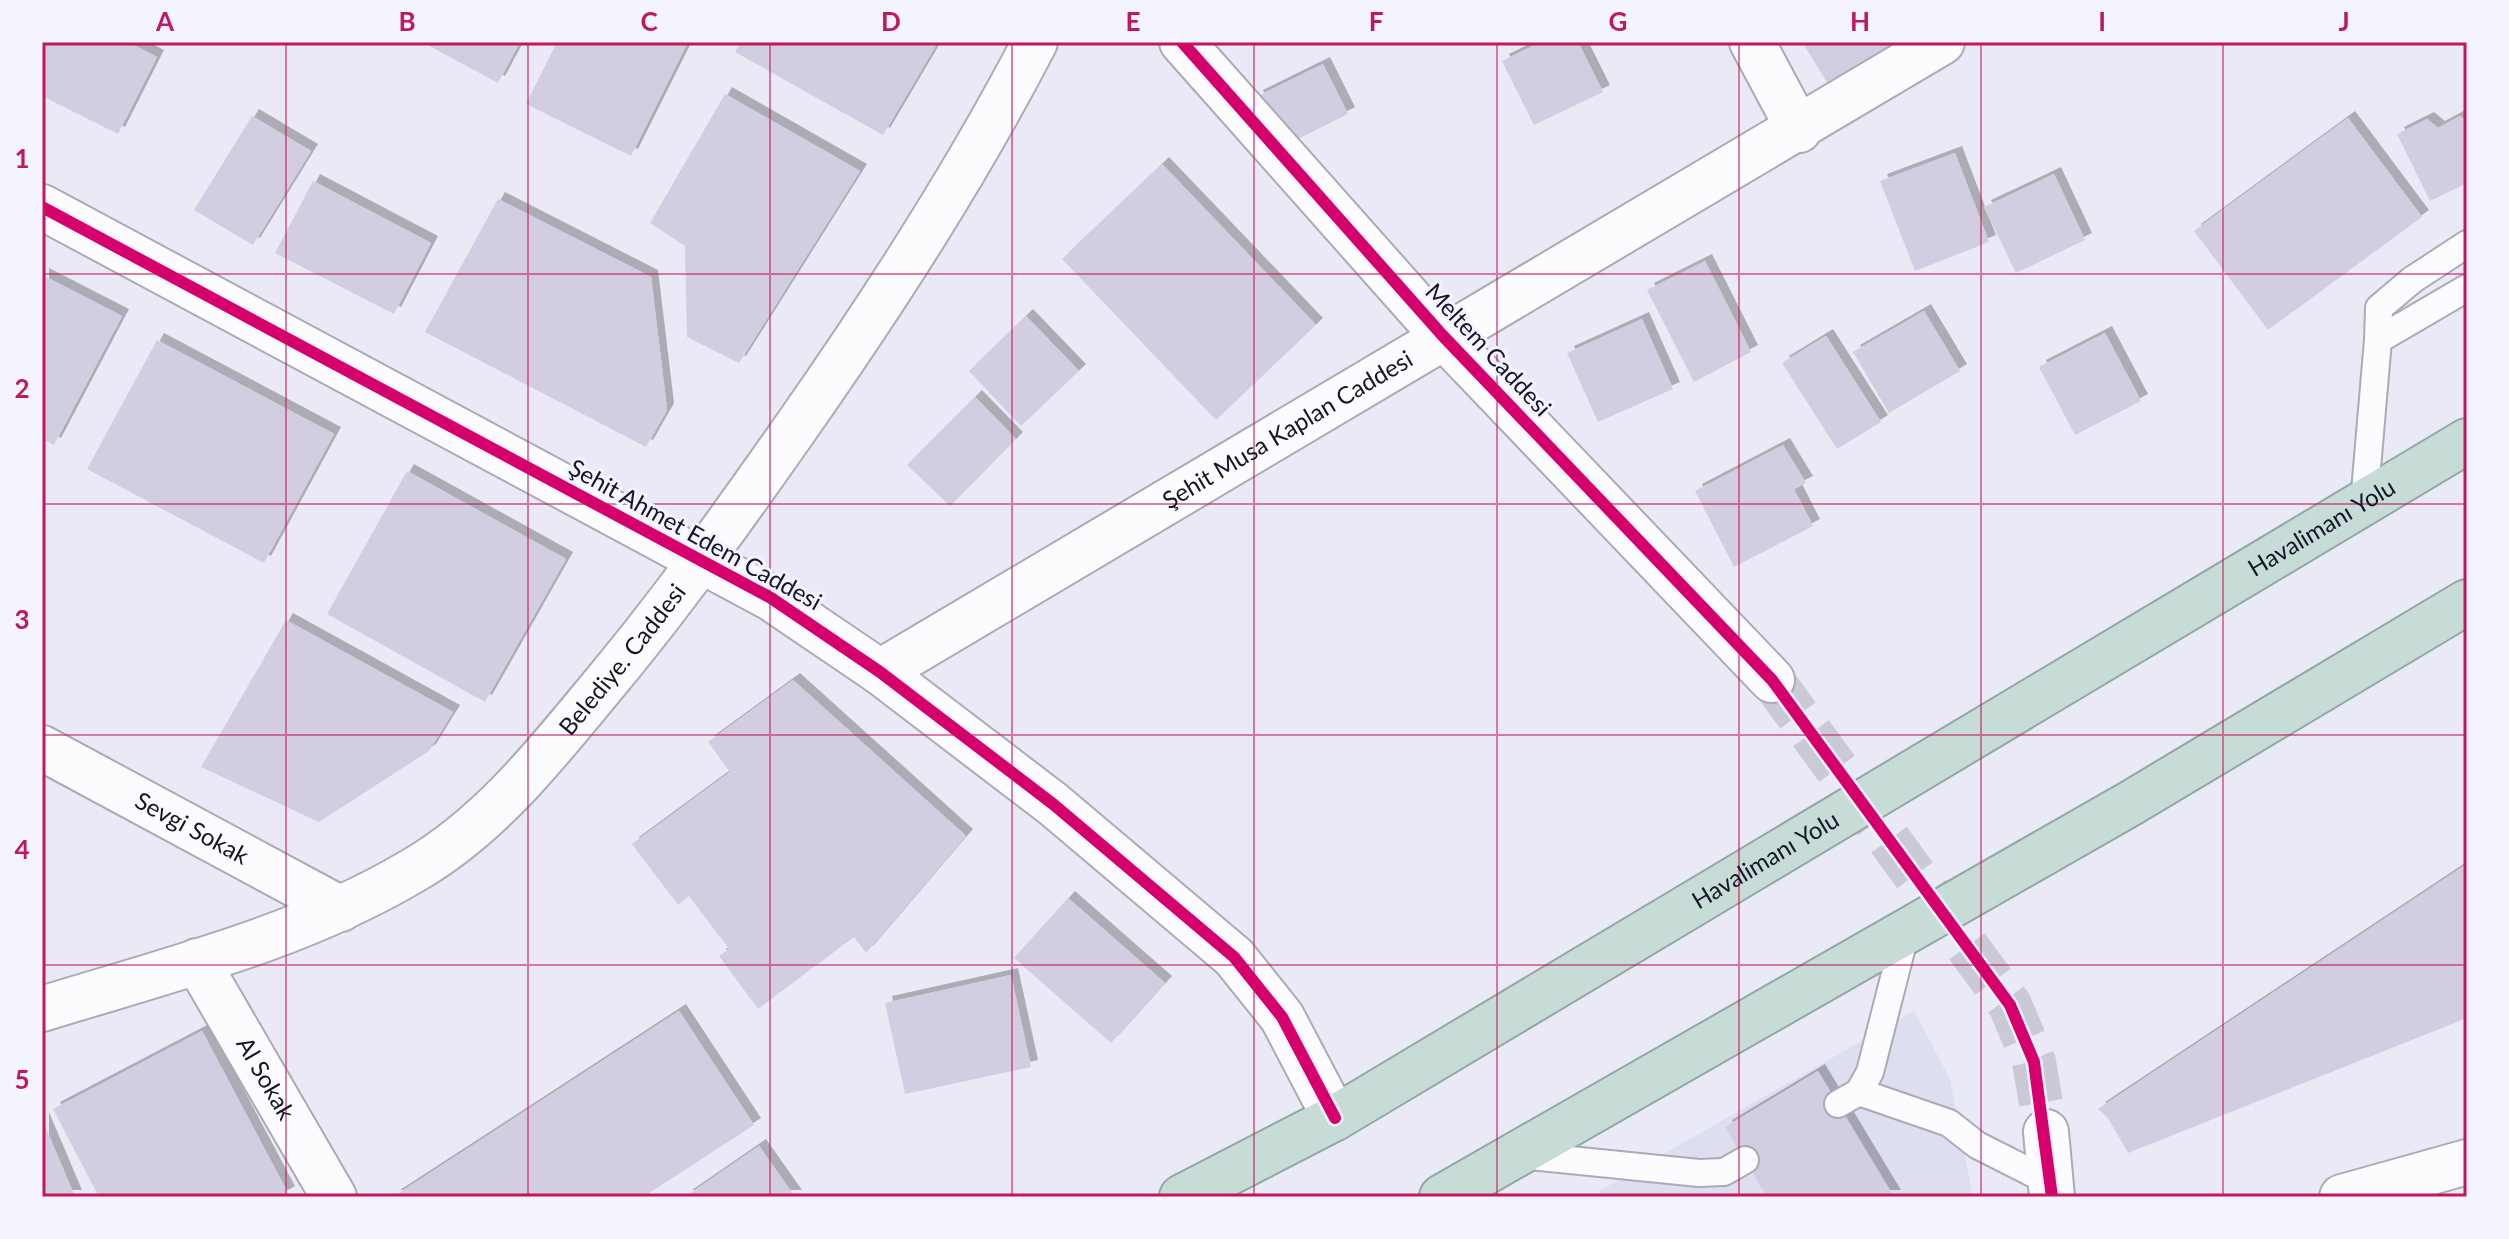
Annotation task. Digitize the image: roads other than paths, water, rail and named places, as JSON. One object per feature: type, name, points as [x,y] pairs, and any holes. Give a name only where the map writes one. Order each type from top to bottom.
[{"type":"highway","name":"Havalimanı Yolu","points":[[1182,1197],[1335,1118],[2467,441]]},
{"type":"highway","points":[[1442,1197],[2131,803],[2467,602]]},
{"type":"street","name":"Belediye. Caddesi","points":[[42,1009],[197,961],[341,909],[417,869],[511,792],[702,562],[893,288],[992,124],[1035,42]]},
{"type":"street","name":"Meltem Caddesi","points":[[1182,42],[1443,336],[1772,680]]},
{"type":"street","points":[[1752,42],[1799,130]]},
{"type":"street","name":"Şehit Musa Kaplan Caddesi","points":[[880,672],[1443,336],[1799,130],[1942,42]]},
{"type":"street","name":"Şehit Ahmet Edem Caddesi","points":[[42,207],[771,598],[880,672],[1053,804],[1234,957],[1282,1017],[1335,1118]]},
{"type":"street","name":"Sevgi Sokak","points":[[42,748],[341,909]]},
{"type":"street","name":"Al Sokak","points":[[197,961],[334,1197]]},
{"type":"street","points":[[2046,1132],[2052,1190]]},
{"type":"street","points":[[2342,1197],[2467,1162]]},
{"type":"lane","points":[[2364,503],[2379,308],[2412,280],[2467,244]]},
{"type":"lane","points":[[2378,340],[2467,288]]},
{"type":"lane","points":[[1906,931],[1870,1072],[1849,1098],[1949,1123],[1977,1145],[2052,1190]]},
{"type":"lane","points":[[1516,1154],[1699,1173],[1724,1172],[1745,1160]]},
{"type":"tunnel","points":[[1772,680],[2010,1005],[2034,1062],[2046,1132]]}]
